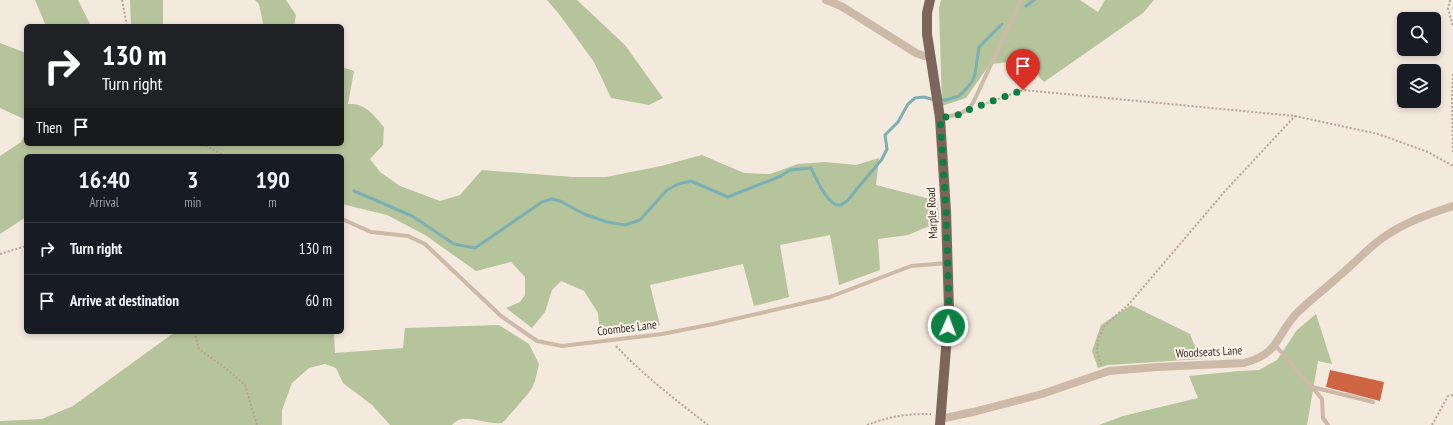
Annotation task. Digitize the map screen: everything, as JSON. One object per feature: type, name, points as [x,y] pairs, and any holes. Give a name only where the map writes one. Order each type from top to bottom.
[{"type":"main road","name":"Marple Road","points":[[930,0],[927,13],[927,34],[940,118],[949,310],[940,419]]},
{"type":"street","points":[[826,0],[841,6],[916,53],[924,56],[930,56]]},
{"type":"street","name":"Woodseats Lane","points":[[940,419],[1042,394],[1109,371],[1244,363],[1264,356],[1275,345],[1296,314],[1381,238],[1416,219],[1453,206]]},
{"type":"lane","points":[[940,118],[962,114],[968,110],[976,97],[1021,0]]},
{"type":"lane","name":"Coombes Lane","points":[[344,220],[371,232],[408,236],[425,244],[501,316],[537,341],[562,346],[662,334],[775,310],[830,297],[911,266],[947,263]]},
{"type":"lane","points":[[1275,345],[1322,398],[1323,418],[1328,425]]},
{"type":"lane","points":[[1312,387],[1373,402]]},
{"type":"path","points":[[122,0],[127,24]]},
{"type":"path","points":[[1450,0],[1448,8],[1453,27]]},
{"type":"path","points":[[1453,74],[1453,154]]},
{"type":"path","points":[[968,110],[1023,90],[1295,116],[1378,134],[1428,152],[1453,166]]},
{"type":"path","points":[[1103,373],[1097,351],[1098,340],[1104,326],[1128,304],[1226,190],[1295,116]]},
{"type":"path","points":[[206,146],[221,154]]},
{"type":"path","points":[[0,254],[24,247]]},
{"type":"path","points":[[195,334],[199,349],[228,370],[245,385],[257,425]]},
{"type":"path","points":[[611,341],[632,363],[708,425]]},
{"type":"path","points":[[1432,425],[1448,396],[1453,395]]},
{"type":"path","points":[[867,425],[889,417],[902,415],[940,419]]},
{"type":"green space","points":[[35,0],[78,0],[90,24],[45,24]]},
{"type":"green space","points":[[130,0],[163,0],[163,24],[131,24]]},
{"type":"green space","points":[[255,0],[286,0],[296,15],[294,24],[262,24],[259,4]]},
{"type":"green space","points":[[547,0],[577,0],[625,45],[663,98],[649,105],[611,98],[594,62]]},
{"type":"green space","points":[[941,0],[1080,0],[1098,12],[1105,0],[1154,0],[1143,13],[1044,82],[1039,77],[1032,60],[990,64],[966,98],[942,106],[939,8]]},
{"type":"green space","points":[[0,43],[24,52],[24,119],[0,108]]},
{"type":"green space","points":[[344,68],[354,71],[348,104],[364,107],[384,127],[383,145],[370,159],[380,172],[400,186],[440,201],[460,195],[482,170],[573,177],[606,177],[661,166],[702,155],[744,173],[770,174],[798,164],[825,162],[856,165],[879,158],[876,185],[938,201],[939,222],[908,235],[878,239],[880,270],[839,285],[830,235],[780,245],[789,297],[754,306],[743,264],[650,285],[660,325],[630,333],[600,335],[598,313],[584,291],[561,281],[552,290],[545,312],[532,328],[506,308],[520,302],[525,295],[525,277],[511,262],[476,271],[425,235],[387,215],[344,204],[344,154],[24,154],[24,218],[0,234],[0,156],[21,142],[24,136],[24,146],[344,146]]},
{"type":"green space","points":[[1131,305],[1190,334],[1200,359],[1108,365],[1098,368],[1092,351],[1101,325]]},
{"type":"green space","points":[[1316,314],[1332,364],[1318,361],[1307,425],[1099,425],[1123,416],[1198,398],[1189,376],[1259,370],[1277,360],[1297,330]]},
{"type":"green space","points":[[499,325],[529,344],[539,364],[532,388],[502,423],[462,419],[452,425],[390,425],[372,405],[343,383],[336,368],[325,364],[309,368],[292,383],[282,410],[282,425],[0,425],[0,421],[42,419],[73,406],[172,334],[334,334],[335,353],[403,348],[405,328]]},
{"type":"building","points":[[1330,370],[1384,382],[1380,401],[1326,387]]},
{"type":"waterway","points":[[1026,6],[1034,0]]},
{"type":"waterway","points":[[354,191],[412,216],[454,244],[475,248],[542,202],[552,199],[560,201],[584,214],[607,222],[625,225],[640,220],[667,190],[678,184],[691,181],[728,197],[781,176],[790,170],[811,168],[828,198],[836,205],[841,205],[847,201],[882,159],[887,149],[885,135],[898,122],[908,104],[915,98],[924,97],[946,100],[959,96],[972,82],[975,74],[979,47],[1002,24]]},
{"type":"route","points":[[948,326],[949,310],[946,211],[940,118],[962,114],[968,110],[1023,90]]}]
